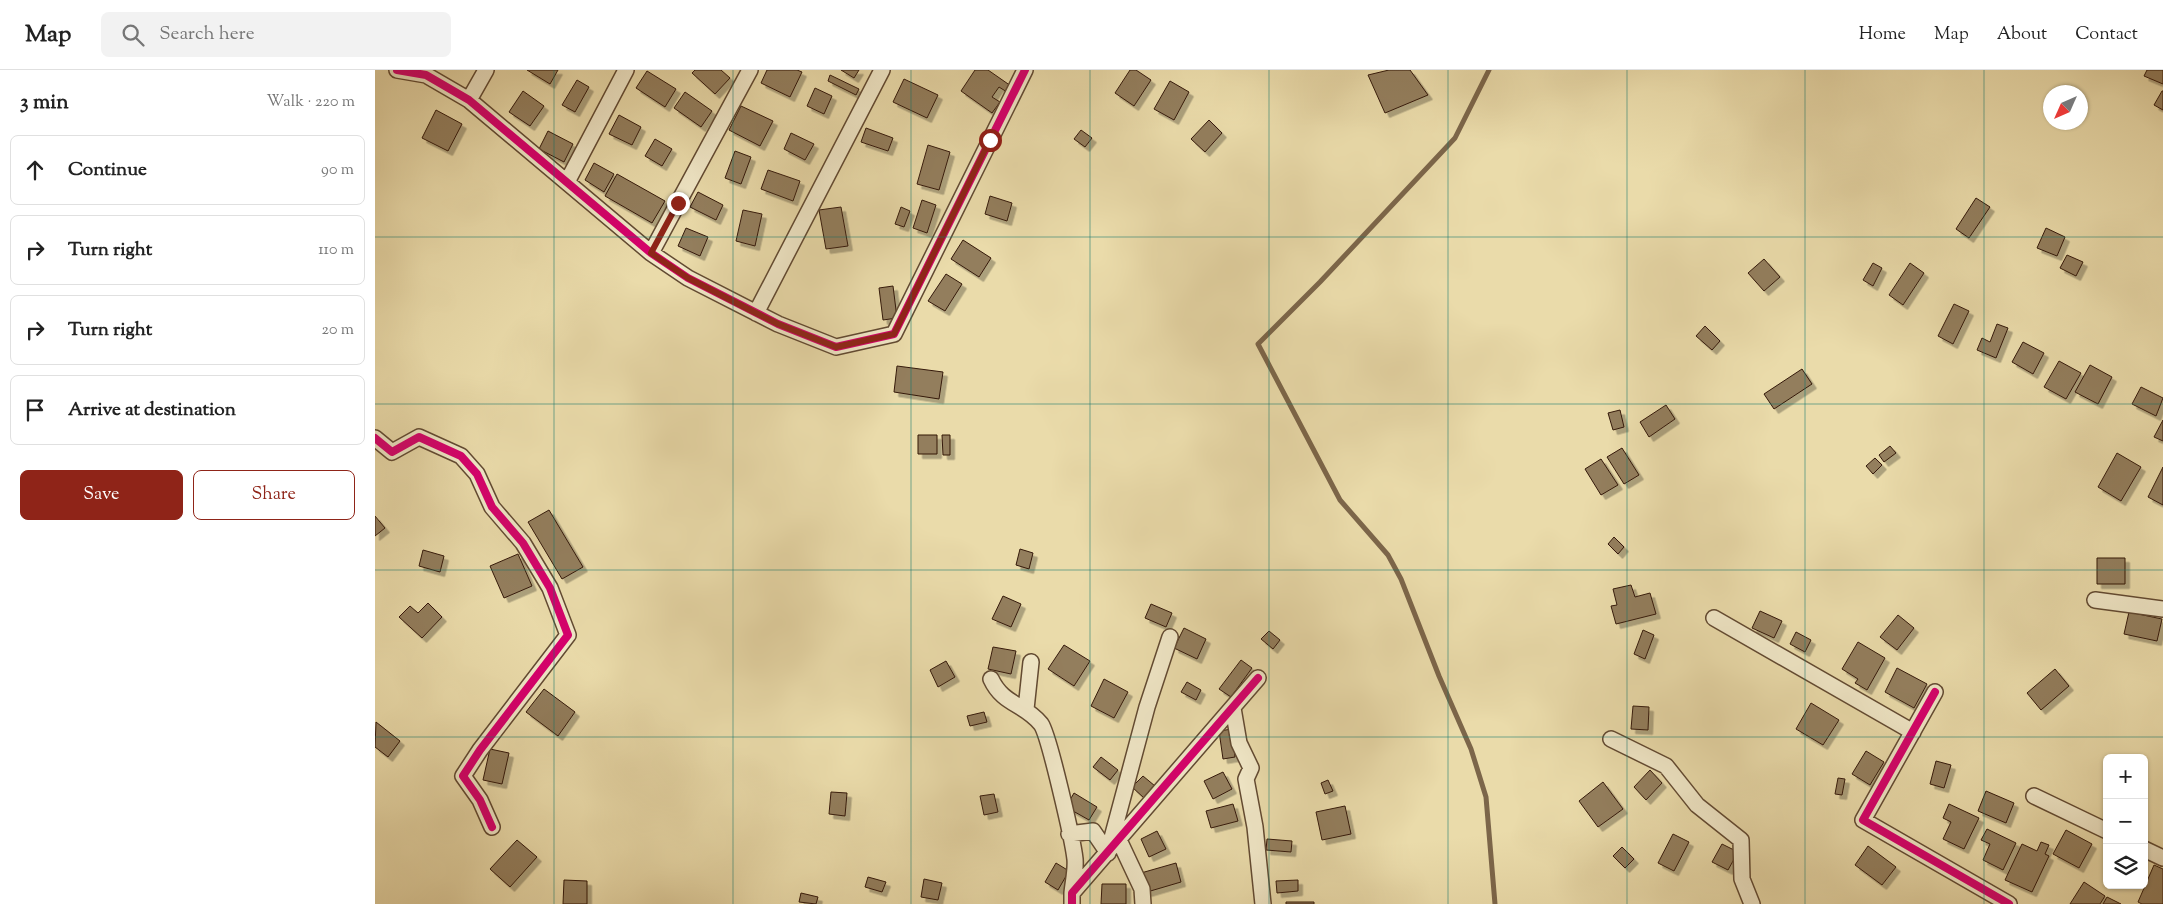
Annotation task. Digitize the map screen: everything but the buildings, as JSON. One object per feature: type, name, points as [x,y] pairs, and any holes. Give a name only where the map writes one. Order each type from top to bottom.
[{"type":"street","points":[[397,70],[426,75],[469,100],[651,253],[688,278],[778,324],[836,347],[894,334],[1025,70]]},
{"type":"street","points":[[469,100],[486,70]]},
{"type":"street","points":[[567,182],[626,70]]},
{"type":"street","points":[[651,253],[750,70]]},
{"type":"street","points":[[756,313],[882,70]]},
{"type":"street","points":[[375,438],[392,452],[419,437],[461,456],[477,474],[491,507],[523,544],[550,588],[568,636],[480,750],[463,776],[479,800],[492,827]]},
{"type":"street","points":[[2095,600],[2163,609]]},
{"type":"street","points":[[1714,618],[1913,732]]},
{"type":"street","points":[[1108,853],[1147,708],[1170,636]]},
{"type":"street","points":[[1026,709],[1031,662]]},
{"type":"street","points":[[1072,899],[1108,853],[1258,678]]},
{"type":"street","points":[[991,679],[1001,696],[1026,709],[1042,726],[1050,748],[1075,859],[1072,899]]},
{"type":"street","points":[[1935,692],[1863,820],[2009,904]]},
{"type":"street","points":[[1233,708],[1239,742],[1251,768],[1246,779],[1255,827],[1263,904]]},
{"type":"street","points":[[1611,739],[1666,766],[1697,805],[1741,840],[1742,879],[1752,904]]},
{"type":"street","points":[[2034,796],[2103,829]]},
{"type":"street","points":[[1069,834],[1093,831],[1108,853]]},
{"type":"street","points":[[1119,840],[1142,889],[1143,904]]},
{"type":"street","points":[[2148,851],[2163,858]]},
{"type":"waterway","points":[[1489,70],[1455,138],[1320,282],[1258,344],[1340,500],[1388,555],[1401,579],[1439,676],[1471,749],[1486,797],[1495,904]]},
{"type":"cycle path","points":[[397,70],[426,75],[469,100],[651,253],[688,278],[778,324],[836,347],[894,334],[1025,70]]},
{"type":"cycle path","points":[[375,438],[392,452],[419,437],[461,456],[477,474],[492,507],[523,543],[550,588],[568,635],[480,750],[463,776],[480,800],[492,827]]},
{"type":"cycle path","points":[[1072,904],[1072,893],[1258,678]]},
{"type":"cycle path","points":[[1935,692],[1863,820],[2009,904]]},
{"type":"route","points":[[678,203],[651,253],[688,278],[756,313],[778,324],[836,347],[894,334],[990,140]]}]
